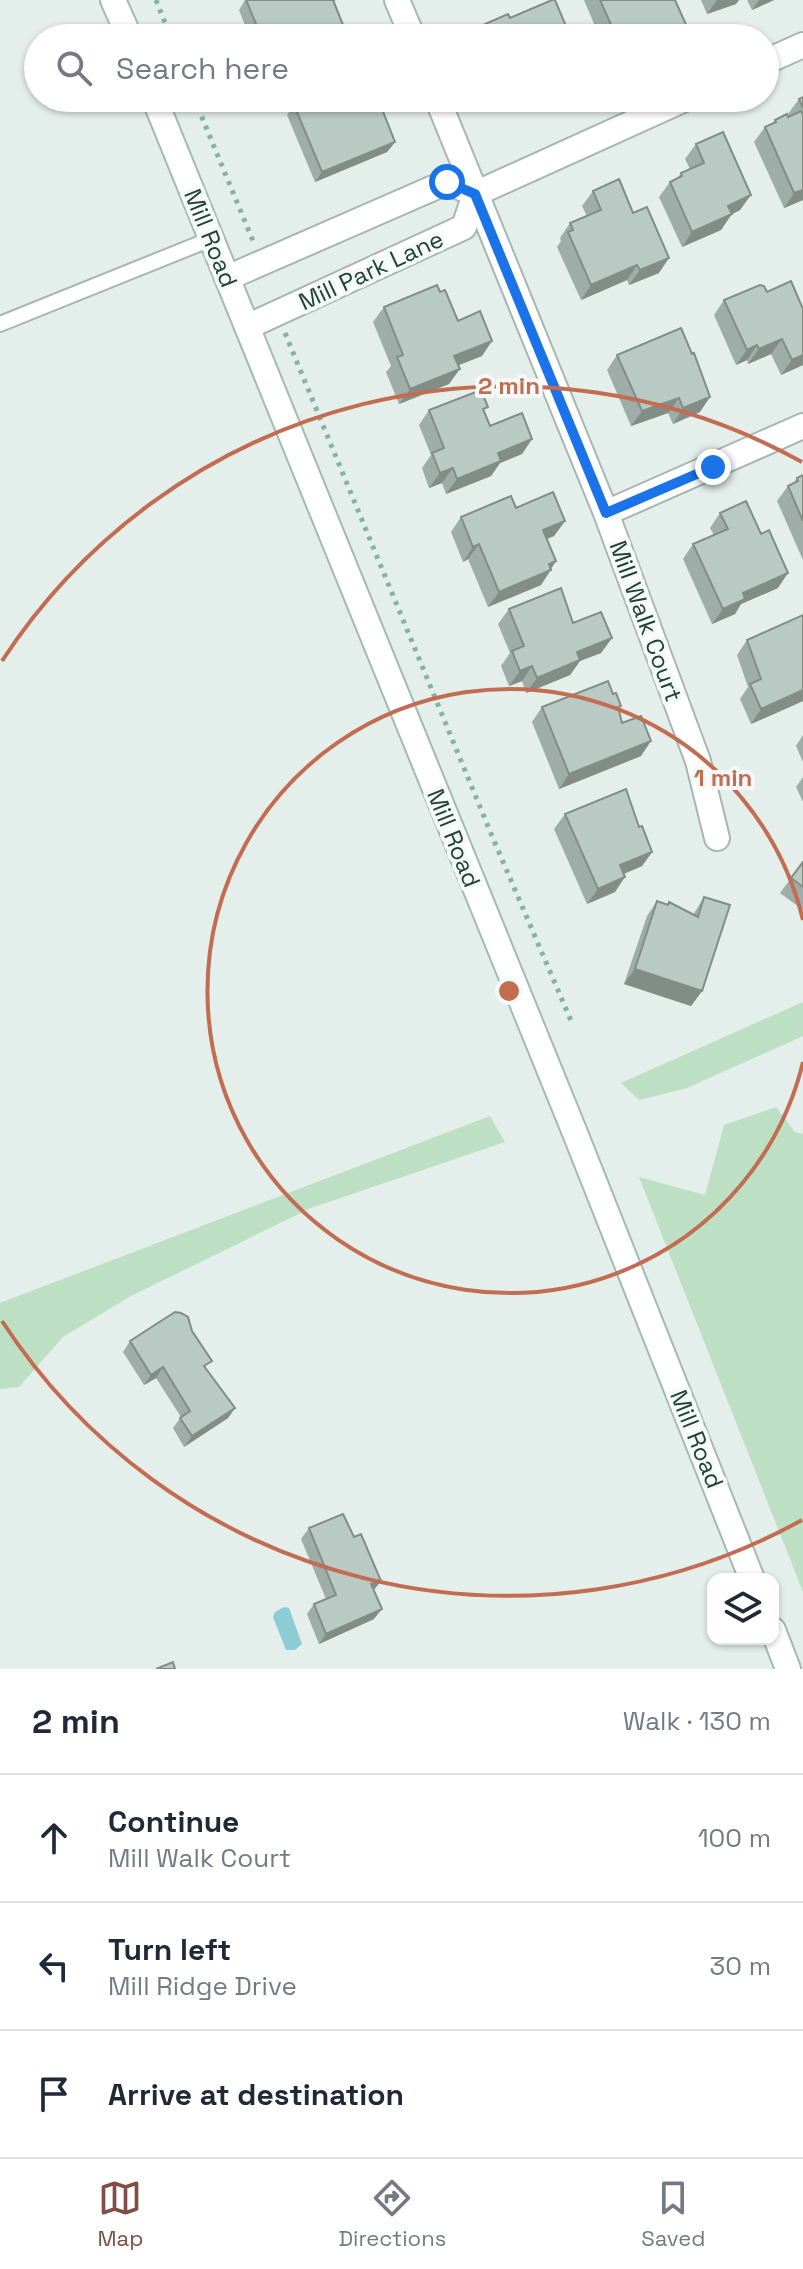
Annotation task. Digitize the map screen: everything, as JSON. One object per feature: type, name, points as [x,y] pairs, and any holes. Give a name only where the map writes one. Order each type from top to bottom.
[{"type":"street","points":[[113,0],[124,24]]},
{"type":"street","points":[[397,0],[407,24]]},
{"type":"street","points":[[779,56],[803,45]]},
{"type":"street","name":"Mill Road","points":[[160,112],[575,1133],[750,1573]]},
{"type":"street","name":"Mill Walk Court","points":[[443,112],[606,513],[698,761],[717,838]]},
{"type":"street","points":[[475,194],[656,112]]},
{"type":"street","name":"Mill Park Lane","points":[[227,278],[447,182],[475,194],[464,227],[247,327]]},
{"type":"street","points":[[606,513],[803,426]]},
{"type":"street","points":[[779,1645],[788,1669]]},
{"type":"lane","points":[[0,324],[211,239]]},
{"type":"path","points":[[156,0],[165,24]]},
{"type":"path","points":[[200,112],[252,238]]},
{"type":"path","points":[[287,336],[572,1023]]},
{"type":"green space","points":[[803,1002],[803,1036],[687,1088],[639,1100],[621,1083]]},
{"type":"green space","points":[[776,1107],[795,1132],[803,1134],[803,1592],[639,1177],[705,1195],[724,1125]]},
{"type":"green space","points":[[490,1116],[505,1142],[311,1208],[131,1296],[63,1337],[19,1387],[0,1389],[0,1303]]},
{"type":"water","points":[[284,1607],[289,1608],[302,1644],[295,1650],[286,1650],[273,1617]]},
{"type":"building","points":[[246,0],[333,0],[343,24],[256,24]]},
{"type":"building","points":[[555,0],[565,24],[485,24],[508,14],[510,18]]},
{"type":"building","points":[[600,0],[675,0],[686,24],[611,24]]},
{"type":"building","points":[[801,111],[803,190],[794,193],[765,127],[787,114],[788,117]]},
{"type":"building","points":[[297,112],[383,112],[395,142],[322,172]]},
{"type":"building","points":[[723,132],[751,195],[728,206],[732,214],[692,232],[670,182],[682,176],[681,173],[704,163],[696,144]]},
{"type":"building","points":[[619,179],[633,213],[647,207],[669,258],[640,270],[637,265],[591,285],[568,232],[573,230],[570,223],[601,210],[593,191]]},
{"type":"building","points":[[791,281],[803,309],[803,355],[792,360],[782,339],[759,349],[757,345],[747,350],[724,300],[760,285],[767,292]]},
{"type":"building","points":[[437,285],[440,292],[445,290],[458,321],[480,311],[492,341],[454,356],[460,369],[410,389],[397,357],[403,355],[384,307]]},
{"type":"building","points":[[681,328],[710,397],[683,408],[679,398],[642,411],[617,355]]},
{"type":"building","points":[[481,390],[488,407],[483,409],[490,426],[522,413],[532,439],[498,453],[501,461],[457,479],[453,468],[440,473],[432,453],[444,448],[429,410]]},
{"type":"building","points":[[803,475],[803,521],[788,486]]},
{"type":"building","points":[[553,492],[565,521],[543,530],[556,561],[549,564],[551,570],[499,592],[479,544],[473,547],[461,517],[511,496],[516,508]]},
{"type":"building","points":[[746,501],[761,534],[769,530],[788,573],[743,593],[745,599],[723,609],[693,544],[728,529],[720,513]]},
{"type":"building","points":[[561,588],[573,623],[601,612],[612,638],[577,652],[580,660],[537,678],[532,666],[520,671],[512,651],[524,646],[509,609]]},
{"type":"building","points":[[803,615],[803,690],[761,709],[750,684],[761,679],[747,640]]},
{"type":"building","points":[[608,681],[621,706],[618,707],[622,723],[641,716],[651,741],[569,774],[542,707]]},
{"type":"building","points":[[626,789],[639,827],[642,826],[652,852],[620,865],[625,877],[598,889],[565,814]]},
{"type":"building","points":[[803,862],[803,887],[791,878]]},
{"type":"building","points":[[704,897],[730,905],[702,991],[635,969],[657,901],[668,905],[669,902],[698,917]]},
{"type":"building","points":[[175,1312],[188,1317],[192,1331],[212,1361],[204,1366],[235,1408],[192,1436],[180,1418],[190,1411],[163,1367],[151,1375],[130,1341]]},
{"type":"building","points":[[343,1514],[354,1537],[361,1534],[381,1581],[371,1584],[382,1609],[326,1634],[314,1604],[336,1595],[309,1528]]},
{"type":"building","points":[[173,1662],[175,1669],[156,1669]]},
{"type":"route","points":[[447,182],[475,194],[606,513],[713,467]]}]
